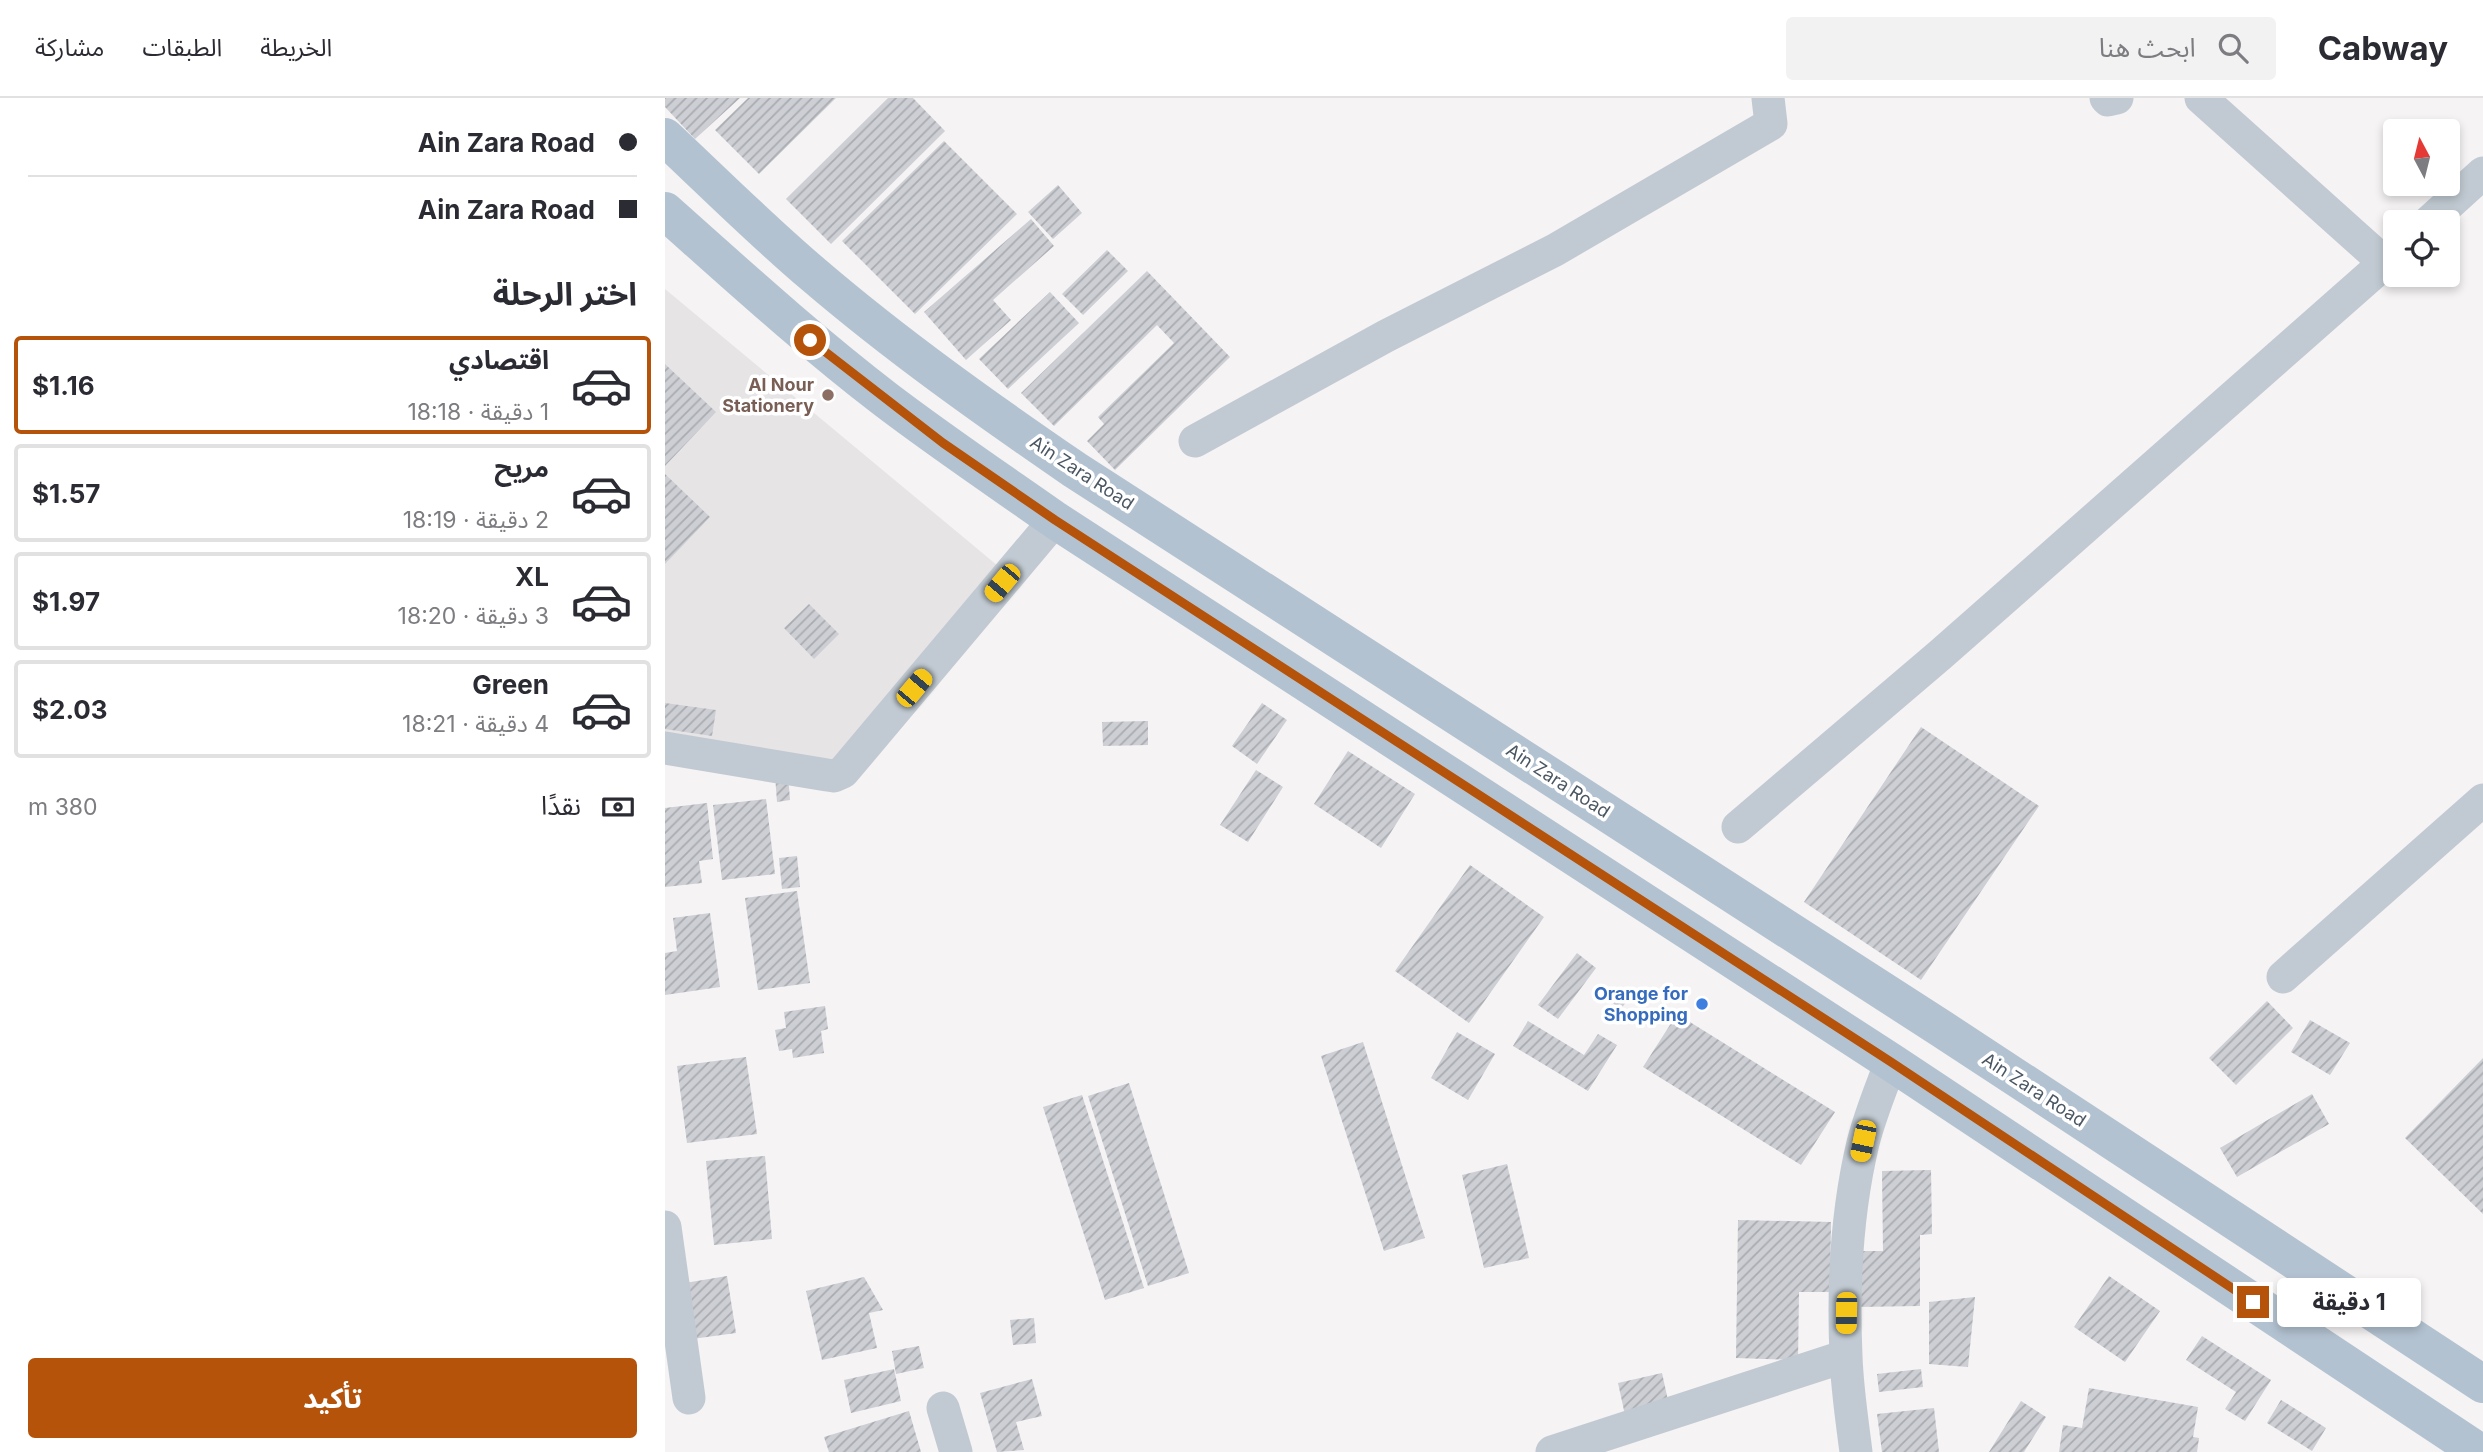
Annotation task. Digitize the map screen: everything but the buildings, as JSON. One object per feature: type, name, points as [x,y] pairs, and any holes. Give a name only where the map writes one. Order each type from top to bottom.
[{"type":"main road","name":"Ain Zara Road","points":[[665,137],[813,274],[887,334],[1007,423],[1942,1029],[2483,1384]]},
{"type":"main road","points":[[665,211],[773,309],[867,385],[943,443],[1055,520],[1891,1062],[2479,1452]]},
{"type":"street","points":[[1195,440],[1386,337],[1556,250],[1771,124],[1768,98]]},
{"type":"street","points":[[2106,98],[2117,98]]},
{"type":"street","points":[[2201,98],[2383,252]]},
{"type":"street","points":[[2442,210],[2483,173]]},
{"type":"street","points":[[1738,827],[1940,655],[2383,264]]},
{"type":"street","points":[[665,748],[834,776],[843,772],[1055,520]]},
{"type":"street","points":[[2283,977],[2483,800]]},
{"type":"street","points":[[1856,1452],[1846,1356],[1849,1237],[1854,1181],[1871,1114],[1891,1062]]},
{"type":"street","points":[[665,1227],[689,1398]]},
{"type":"street","points":[[1552,1452],[1846,1356]]},
{"type":"street","points":[[943,1408],[956,1452]]},
{"type":"shaded area","points":[[665,289],[1004,571],[833,768],[665,739]]},
{"type":"place","name":"Al Nour Stationery","points":[[828,395]]},
{"type":"place","name":"Orange for Shopping","points":[[1702,1004]]},
{"type":"route","points":[[810,340],[943,443],[1055,520],[1891,1062],[2253,1302]]}]
